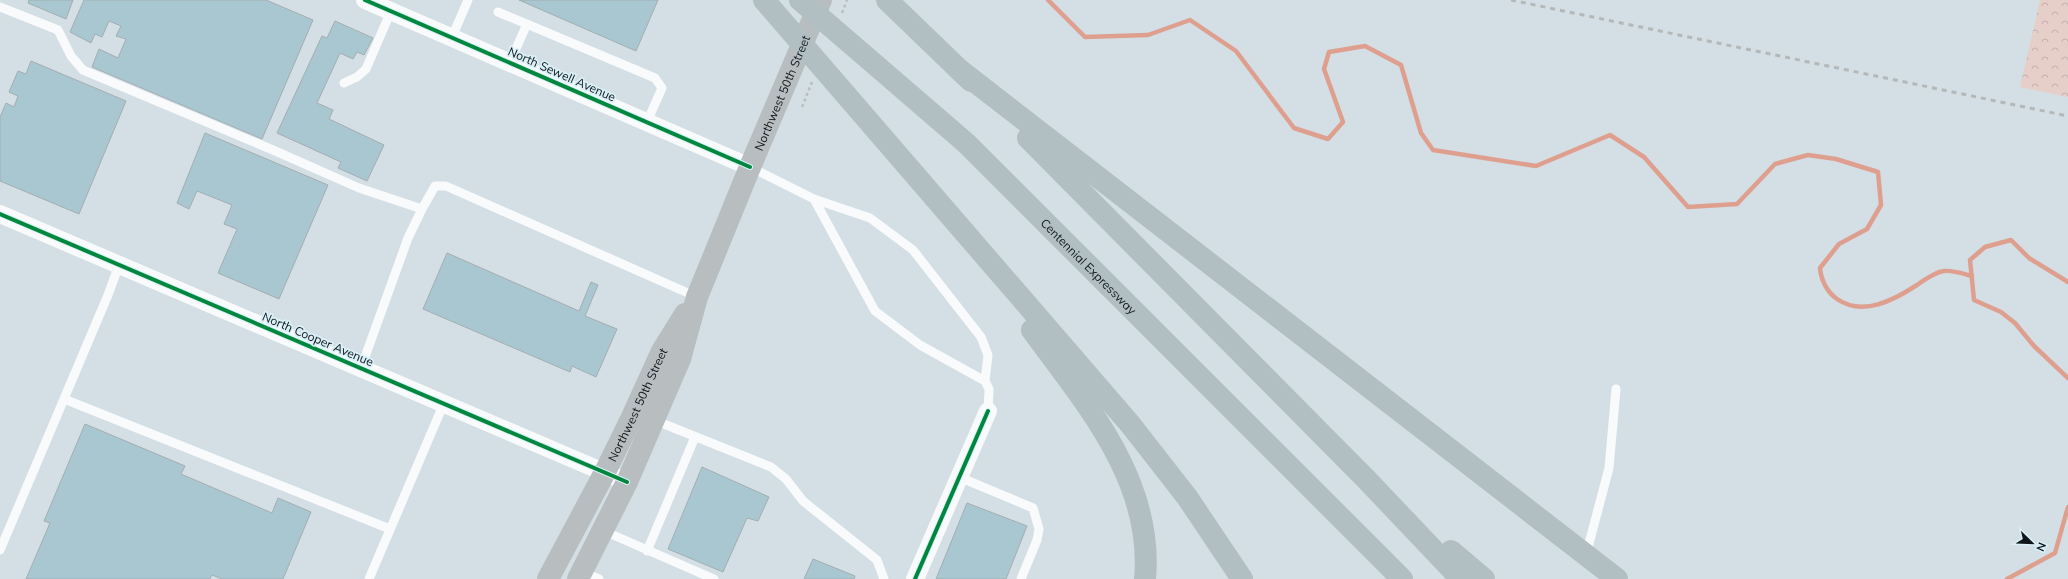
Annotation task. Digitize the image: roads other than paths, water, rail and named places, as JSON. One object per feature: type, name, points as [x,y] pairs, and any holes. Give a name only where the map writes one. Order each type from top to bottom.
[{"type":"highway","points":[[764,0],[1130,424],[1187,496],[1242,579]]},
{"type":"highway","name":"Centennial Expressway","points":[[800,0],[966,143],[1366,544]]},
{"type":"highway","points":[[887,0],[961,71],[1366,479],[1461,579]]},
{"type":"highway","points":[[961,71],[1617,579]]},
{"type":"highway","points":[[926,187],[1092,411],[1120,459],[1134,492],[1142,520],[1145,548],[1145,579]]},
{"type":"highway","points":[[1366,479],[1484,579]]},
{"type":"highway","points":[[1366,544],[1392,579]]},
{"type":"highway","points":[[1366,544],[1402,579]]},
{"type":"main road","name":"Northwest 50th Street","points":[[586,577],[604,531],[627,482],[680,359],[697,297],[750,166],[821,0]]},
{"type":"main road","name":"Northwest 50th Street","points":[[548,579],[605,472],[662,351],[697,297]]},
{"type":"street","name":"North Sewell Avenue","points":[[365,0],[750,166]]},
{"type":"street","name":"North Cooper Avenue","points":[[0,214],[627,482]]},
{"type":"street","points":[[916,579],[988,411]]},
{"type":"lane","points":[[452,37],[468,0]]},
{"type":"lane","points":[[0,7],[58,30],[71,56],[82,70],[273,150],[359,188],[422,209]]},
{"type":"lane","points":[[344,83],[357,77],[366,69],[391,11]]},
{"type":"lane","points":[[498,12],[655,78],[662,88],[647,122]]},
{"type":"lane","points":[[510,62],[527,24]]},
{"type":"lane","points":[[750,166],[814,199],[870,218],[913,250],[981,336],[988,355],[985,381],[989,389],[988,411]]},
{"type":"lane","points":[[361,368],[408,238],[435,186],[446,186],[697,297]]},
{"type":"lane","points":[[814,199],[875,311],[920,345],[985,381]]},
{"type":"lane","points":[[0,550],[108,295],[119,265]]},
{"type":"lane","points":[[1586,555],[1609,468],[1616,389]]},
{"type":"lane","points":[[64,399],[390,529]]},
{"type":"lane","points":[[369,579],[444,404]]},
{"type":"lane","points":[[654,420],[771,467],[786,479],[803,501],[878,560],[884,579]]},
{"type":"lane","points":[[647,551],[695,437]]},
{"type":"lane","points":[[959,477],[1033,508],[1039,529],[1037,540],[1021,579]]},
{"type":"lane","points":[[604,531],[714,579]]},
{"type":"waterway","points":[[1048,0],[1085,37],[1148,35],[1190,20],[1236,51],[1294,128],[1328,139],[1343,122],[1324,69],[1329,52],[1365,46],[1401,65],[1421,133],[1433,150],[1536,166],[1610,135],[1644,157],[1688,207],[1737,204],[1775,164],[1808,155],[1836,159],[1878,172],[1881,205],[1867,229],[1839,244],[1820,268],[1825,285],[1833,296],[1847,304],[1857,307],[1868,306],[1888,301],[1908,291],[1930,276],[1944,271],[1958,272],[1972,276]]},
{"type":"waterway","points":[[2068,282],[2029,258],[2011,240],[1985,247],[1970,260],[1974,300],[2001,312],[2015,323],[2034,346],[2068,378]]},
{"type":"waterway","points":[[2007,579],[2055,553],[2068,507]]},
{"type":"railway","points":[[1511,0],[2068,116]]}]
